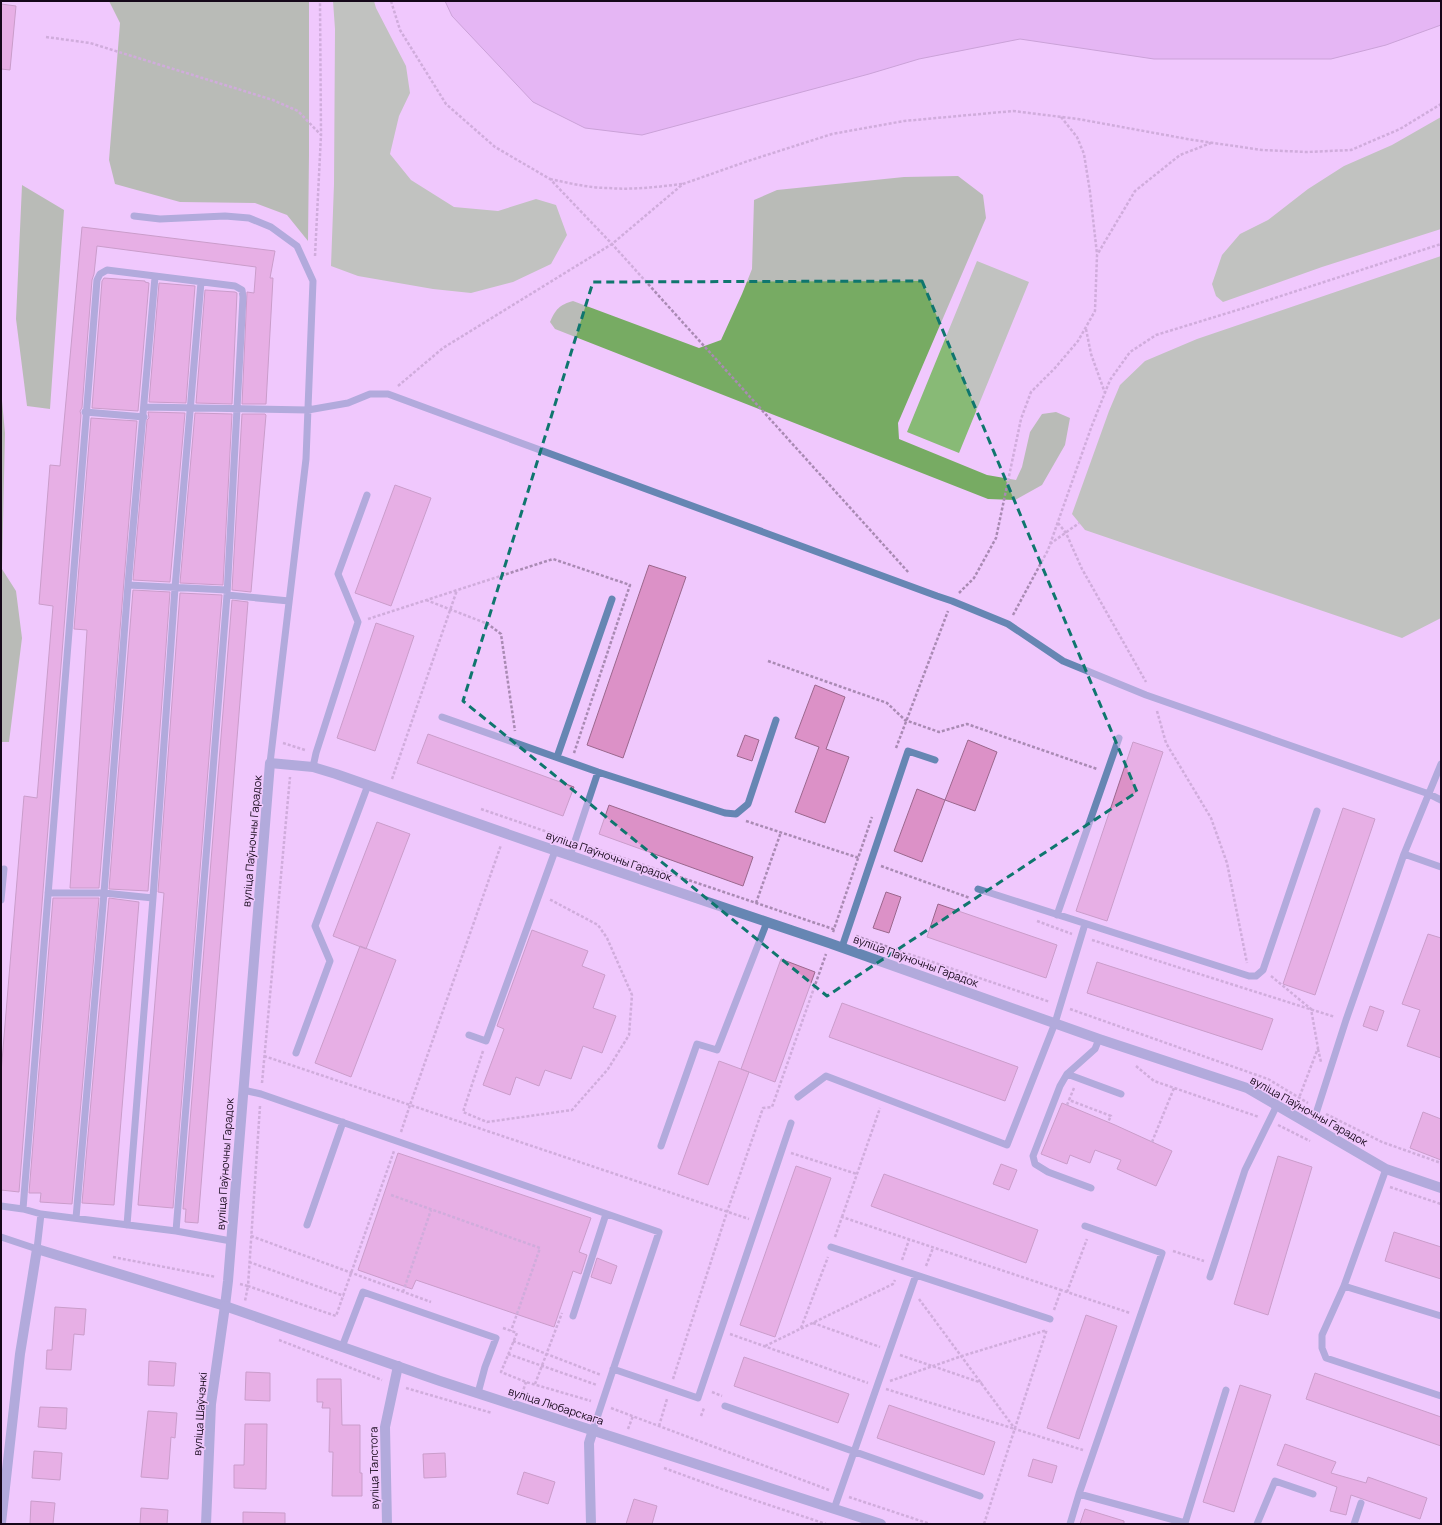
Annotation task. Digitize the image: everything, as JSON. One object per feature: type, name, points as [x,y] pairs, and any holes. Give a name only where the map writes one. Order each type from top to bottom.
[{"type":"street","name":"вуліца Паўночны Гарадок","points":[[225,1306],[232,1241],[270,763],[313,767],[368,785],[570,856],[842,947],[1099,1039],[1247,1088],[1386,1168],[1441,1188]]},
{"type":"street","name":"вуліца Любарскага","points":[[37,1249],[225,1306],[478,1393],[880,1524]]},
{"type":"street","points":[[1,1523],[20,1354],[37,1249]]},
{"type":"street","name":"вуліца Шаўчэнкі","points":[[206,1524],[210,1404],[225,1306]]},
{"type":"street","name":"вуліца Талстога","points":[[387,1524],[384,1427],[392,1384],[398,1366]]},
{"type":"street","points":[[591,1524],[589,1443],[593,1430]]},
{"type":"lane","points":[[134,216],[160,219],[218,216],[249,218],[271,227],[297,246],[313,281],[306,460],[270,763]]},
{"type":"lane","points":[[23,1209],[85,412],[97,280],[100,274],[107,270],[235,286],[242,290],[244,297],[227,593],[176,1231]]},
{"type":"lane","points":[[76,1218],[155,277]]},
{"type":"lane","points":[[127,1225],[153,898],[175,588],[201,282]]},
{"type":"lane","points":[[145,407],[308,410],[348,403],[370,394],[388,394],[952,601],[1008,624],[1063,661],[1154,697],[1429,794],[1441,800]]},
{"type":"lane","points":[[85,412],[144,417]]},
{"type":"lane","points":[[313,767],[316,753],[358,622],[338,574],[368,495]]},
{"type":"lane","points":[[128,585],[227,593],[289,601]]},
{"type":"lane","points":[[556,757],[612,599]]},
{"type":"lane","points":[[442,717],[598,772],[725,813],[736,814],[748,804],[776,720]]},
{"type":"lane","points":[[1057,915],[1119,738]]},
{"type":"lane","points":[[842,947],[908,751],[935,760]]},
{"type":"lane","points":[[1312,1126],[1346,1020],[1404,854],[1441,764]]},
{"type":"lane","points":[[570,856],[598,772]]},
{"type":"lane","points":[[296,1053],[330,961],[315,926],[368,785]]},
{"type":"lane","points":[[978,889],[1249,976],[1256,976],[1263,970],[1317,810]]},
{"type":"lane","points":[[469,1035],[486,1041],[555,850]]},
{"type":"lane","points":[[1404,854],[1441,867]]},
{"type":"lane","points":[[1,900],[4,869]]},
{"type":"lane","points":[[48,893],[104,893],[153,898]]},
{"type":"lane","points":[[661,1146],[697,1044],[717,1050],[767,922]]},
{"type":"lane","points":[[798,1097],[826,1076],[1007,1145],[1055,1022],[1085,924]]},
{"type":"lane","points":[[1091,1188],[1048,1172],[1035,1164],[1033,1156],[1060,1086],[1067,1074],[1095,1049],[1099,1039]]},
{"type":"lane","points":[[1067,1074],[1121,1094]]},
{"type":"lane","points":[[243,1090],[261,1094],[659,1232],[593,1430]]},
{"type":"lane","points":[[1210,1277],[1245,1170],[1277,1105]]},
{"type":"lane","points":[[307,1225],[343,1122]]},
{"type":"lane","points":[[613,1369],[698,1398],[791,1123]]},
{"type":"lane","points":[[1386,1168],[1344,1286],[1322,1335],[1322,1348],[1326,1358],[1441,1396]]},
{"type":"lane","points":[[1,1206],[23,1209],[41,1214],[176,1231],[232,1241]]},
{"type":"lane","points":[[1,1237],[37,1249],[41,1214]]},
{"type":"lane","points":[[573,1316],[606,1214]]},
{"type":"lane","points":[[1070,1524],[1162,1252],[1088,1227]]},
{"type":"lane","points":[[831,1247],[1050,1320]]},
{"type":"lane","points":[[834,1508],[877,1386],[919,1276]]},
{"type":"lane","points":[[1344,1286],[1441,1316]]},
{"type":"lane","points":[[342,1347],[363,1292],[496,1338],[485,1367],[478,1393]]},
{"type":"lane","points":[[1079,1494],[1185,1522],[1226,1390]]},
{"type":"lane","points":[[725,1406],[980,1496]]},
{"type":"lane","points":[[1257,1524],[1275,1481],[1313,1494]]},
{"type":"lane","points":[[1354,1524],[1361,1503]]},
{"type":"path","points":[[315,258],[321,135],[320,1]]},
{"type":"path","points":[[391,1],[400,30],[446,104],[495,147],[550,179],[612,244],[911,575]]},
{"type":"path","points":[[46,37],[90,43],[273,100],[298,111],[321,135]]},
{"type":"path","points":[[550,179],[574,184],[608,188],[646,188],[683,184],[832,134],[904,121],[1013,111],[1061,117],[1211,143],[1262,150],[1307,152],[1351,150],[1400,129],[1441,104]]},
{"type":"path","points":[[905,720],[952,601],[974,578],[996,538],[1021,418],[1031,392],[1055,368],[1078,341],[1095,311],[1097,255],[1084,154],[1077,137],[1061,117]]},
{"type":"path","points":[[1097,255],[1135,191],[1180,155],[1211,143]]},
{"type":"path","points":[[388,394],[443,348],[612,244],[683,184]]},
{"type":"path","points":[[1008,624],[1050,544],[1091,428],[1110,380],[1130,352],[1156,335],[1441,244]]},
{"type":"path","points":[[1086,328],[1091,354],[1105,394]]},
{"type":"path","points":[[1058,523],[1066,533],[1082,568],[1154,697],[1166,743],[1211,818],[1227,863],[1249,976]]},
{"type":"path","points":[[1050,544],[1079,523]]},
{"type":"path","points":[[358,622],[553,559],[630,585],[570,762]]},
{"type":"path","points":[[392,779],[457,590]]},
{"type":"path","points":[[426,600],[488,624],[501,634],[517,743]]},
{"type":"path","points":[[768,661],[887,703],[905,720],[939,732],[967,724],[1107,772]]},
{"type":"path","points":[[290,775],[264,1056],[248,1286],[336,1316],[501,844]]},
{"type":"path","points":[[756,903],[781,832]]},
{"type":"path","points":[[486,1041],[463,1112],[487,1122],[572,1110],[608,1069],[629,1035],[632,995],[607,938],[598,925],[539,894]]},
{"type":"path","points":[[658,1426],[727,1212],[763,1108],[772,1108],[825,955]]},
{"type":"path","points":[[1263,970],[1312,1009],[1318,1048],[1299,1098]]},
{"type":"path","points":[[264,1056],[758,1222]]},
{"type":"path","points":[[1152,1142],[1174,1088]]},
{"type":"path","points":[[842,1217],[883,1098]]},
{"type":"path","points":[[1067,1105],[1069,1100]]},
{"type":"path","points":[[1269,1120],[1311,1141]]},
{"type":"path","points":[[788,1160],[791,1153],[857,1174]]},
{"type":"path","points":[[1380,1183],[1441,1204]]},
{"type":"path","points":[[391,1195],[540,1248],[511,1331]]},
{"type":"path","points":[[403,1292],[431,1210]]},
{"type":"path","points":[[1067,1292],[1088,1227]]},
{"type":"path","points":[[765,1346],[893,1284],[909,1240]]},
{"type":"path","points":[[933,1248],[919,1276],[916,1295],[1015,1429]]},
{"type":"path","points":[[1162,1252],[1163,1248],[1214,1264]]},
{"type":"path","points":[[107,1256],[215,1277],[228,1281]]},
{"type":"path","points":[[249,1262],[344,1296]]},
{"type":"path","points":[[984,1524],[1061,1290],[1140,1317]]},
{"type":"path","points":[[535,1384],[564,1306]]},
{"type":"path","points":[[877,1386],[962,1356],[1047,1330]]},
{"type":"path","points":[[727,1341],[729,1334],[877,1386],[1093,1453]]},
{"type":"path","points":[[276,1339],[392,1384],[494,1413]]},
{"type":"path","points":[[513,1341],[610,1378]]},
{"type":"path","points":[[508,1354],[607,1388]]},
{"type":"path","points":[[513,1376],[602,1405],[840,1494],[930,1524]]},
{"type":"path","points":[[701,1416],[705,1404]]},
{"type":"path","points":[[697,1481],[826,1524]]},
{"type":"highlighted area","points":[[922,281],[1137,792],[827,996],[463,701],[593,282]]},
{"type":"green space","points":[[109,1],[309,1],[308,241],[287,215],[255,203],[180,202],[115,184],[109,160],[120,23]]},
{"type":"green space","points":[[333,1],[374,1],[376,8],[406,66],[410,93],[399,116],[390,154],[411,180],[454,207],[498,211],[536,199],[556,205],[567,235],[551,264],[513,282],[471,293],[433,289],[358,276],[331,266],[334,184],[335,29]]},
{"type":"green space","points":[[1441,117],[1441,229],[1322,267],[1223,302],[1216,296],[1212,284],[1222,255],[1240,234],[1268,220],[1308,189],[1344,166],[1392,145]]},
{"type":"green space","points":[[958,176],[983,195],[986,218],[898,423],[899,439],[987,475],[1016,480],[1022,467],[1030,432],[1042,414],[1056,412],[1070,418],[1065,445],[1042,485],[1015,500],[988,499],[555,329],[550,322],[558,308],[573,301],[699,348],[721,340],[752,269],[754,200],[777,190],[904,177]]},
{"type":"green space","points":[[22,185],[64,210],[50,409],[27,406],[16,319]]},
{"type":"green space","points":[[1441,256],[1441,618],[1402,638],[1085,530],[1072,514],[1109,411],[1120,385],[1145,361],[1197,339]]},
{"type":"green space","points":[[977,261],[1029,282],[959,453],[907,432]]},
{"type":"green space","points":[[1,390],[5,433],[2,569],[16,591],[22,638],[9,742],[1,742]]},
{"type":"shaded area","points":[[445,1],[1441,1],[1441,25],[1386,45],[1331,59],[1154,59],[1020,39],[919,59],[869,74],[642,135],[585,128],[533,102],[452,16]]},
{"type":"building","points":[[1,4],[16,6],[10,70],[1,69]]},
{"type":"building","points":[[82,227],[275,251],[270,278],[273,278],[266,404],[242,404],[247,292],[254,293],[256,267],[97,246],[92,280],[82,408],[80,411],[81,415],[19,1192],[1,1190],[1,1073],[24,796],[37,798],[53,606],[39,604],[50,465],[60,466]]},
{"type":"building","points":[[104,278],[145,281],[149,283],[138,411],[92,408],[102,281]]},
{"type":"building","points":[[159,283],[195,286],[186,403],[149,402]]},
{"type":"building","points":[[205,290],[237,293],[232,404],[196,403]]},
{"type":"building","points":[[148,412],[185,413],[170,582],[133,580],[147,420],[149,418]]},
{"type":"building","points":[[195,413],[232,414],[223,585],[180,583]]},
{"type":"building","points":[[242,414],[266,415],[251,592],[232,590]]},
{"type":"building","points":[[91,418],[137,421],[99,888],[70,888],[87,630],[74,629]]},
{"type":"building","points":[[395,485],[431,498],[391,606],[355,593]]},
{"type":"building","points":[[649,565],[686,577],[623,758],[587,745]]},
{"type":"building","points":[[133,590],[170,592],[148,891],[109,889]]},
{"type":"building","points":[[180,593],[222,595],[173,1208],[138,1205],[164,893],[158,892]]},
{"type":"building","points":[[232,600],[248,602],[198,1223],[185,1222],[186,1209],[183,1209]]},
{"type":"building","points":[[376,623],[414,636],[375,751],[337,738]]},
{"type":"building","points":[[815,685],[845,697],[826,749],[849,757],[825,823],[795,812],[819,747],[795,738]]},
{"type":"building","points":[[428,734],[574,787],[563,816],[417,763]]},
{"type":"building","points":[[745,735],[759,740],[752,761],[737,756]]},
{"type":"building","points":[[968,740],[997,752],[975,811],[945,800]]},
{"type":"building","points":[[1133,742],[1163,752],[1107,921],[1076,911]]},
{"type":"building","points":[[917,789],[945,800],[922,862],[894,851]]},
{"type":"building","points":[[609,805],[753,857],[743,886],[599,834]]},
{"type":"building","points":[[1343,808],[1375,819],[1315,995],[1283,984]]},
{"type":"building","points":[[377,822],[410,834],[366,949],[333,936]]},
{"type":"building","points":[[886,892],[901,897],[889,933],[873,928]]},
{"type":"building","points":[[53,898],[99,898],[72,1204],[40,1202],[41,1193],[29,1193]]},
{"type":"building","points":[[109,898],[139,902],[114,1205],[82,1203]]},
{"type":"building","points":[[938,904],[1057,945],[1046,978],[927,937]]},
{"type":"building","points":[[532,930],[588,951],[582,966],[605,975],[593,1008],[616,1016],[602,1053],[583,1046],[571,1079],[545,1070],[539,1086],[516,1077],[510,1095],[483,1085],[504,1029],[497,1026]]},
{"type":"building","points":[[1428,934],[1441,938],[1441,1058],[1407,1046],[1420,1010],[1402,1004]]},
{"type":"building","points":[[360,946],[396,960],[351,1077],[315,1063]]},
{"type":"building","points":[[781,959],[815,972],[775,1082],[741,1069]]},
{"type":"building","points":[[1097,962],[1273,1019],[1262,1050],[1087,993]]},
{"type":"building","points":[[842,1003],[1018,1067],[1005,1101],[829,1037]]},
{"type":"building","points":[[1370,1006],[1384,1011],[1377,1031],[1363,1026]]},
{"type":"building","points":[[719,1061],[749,1072],[708,1185],[678,1174]]},
{"type":"building","points":[[1062,1103],[1172,1151],[1156,1186],[1117,1169],[1121,1160],[1095,1150],[1090,1163],[1070,1155],[1067,1164],[1041,1154]]},
{"type":"building","points":[[1423,1112],[1441,1119],[1441,1160],[1410,1148]]},
{"type":"building","points":[[398,1153],[591,1218],[579,1252],[587,1255],[581,1274],[573,1271],[554,1327],[416,1280],[412,1289],[358,1270]]},
{"type":"building","points":[[1278,1156],[1312,1167],[1268,1315],[1234,1304]]},
{"type":"building","points":[[1001,1164],[1017,1170],[1009,1190],[993,1184]]},
{"type":"building","points":[[796,1166],[831,1178],[775,1337],[740,1325]]},
{"type":"building","points":[[884,1174],[1038,1230],[1026,1263],[871,1206]]},
{"type":"building","points":[[1394,1232],[1441,1247],[1441,1279],[1385,1261]]},
{"type":"building","points":[[597,1258],[617,1266],[611,1284],[591,1277]]},
{"type":"building","points":[[55,1307],[86,1309],[84,1335],[74,1334],[71,1370],[46,1369],[47,1350],[52,1350]]},
{"type":"building","points":[[1086,1315],[1117,1326],[1079,1439],[1047,1428]]},
{"type":"building","points":[[744,1357],[849,1394],[838,1423],[734,1386]]},
{"type":"building","points":[[149,1361],[176,1363],[174,1386],[148,1385]]},
{"type":"building","points":[[246,1372],[270,1373],[270,1401],[245,1400]]},
{"type":"building","points":[[1315,1373],[1441,1417],[1441,1446],[1306,1399]]},
{"type":"building","points":[[317,1379],[341,1379],[342,1425],[360,1425],[360,1473],[362,1473],[362,1496],[332,1496],[333,1452],[329,1452],[330,1408],[322,1408],[323,1402],[317,1402]]},
{"type":"building","points":[[1240,1385],[1271,1395],[1234,1512],[1203,1502]]},
{"type":"building","points":[[889,1405],[995,1442],[984,1475],[877,1438]]},
{"type":"building","points":[[40,1407],[67,1408],[66,1429],[38,1427]]},
{"type":"building","points":[[148,1411],[177,1413],[175,1438],[171,1437],[168,1479],[141,1477]]},
{"type":"building","points":[[245,1424],[267,1424],[266,1489],[234,1488],[234,1465],[244,1465]]},
{"type":"building","points":[[1285,1444],[1336,1462],[1331,1473],[1366,1483],[1368,1477],[1427,1498],[1420,1519],[1351,1495],[1346,1515],[1330,1511],[1337,1487],[1277,1465]]},
{"type":"building","points":[[34,1451],[62,1453],[60,1480],[32,1478]]},
{"type":"building","points":[[445,1453],[446,1477],[424,1478],[423,1454]]},
{"type":"building","points":[[1033,1459],[1057,1466],[1052,1483],[1028,1476]]},
{"type":"building","points":[[524,1472],[555,1482],[548,1504],[517,1494]]},
{"type":"building","points":[[634,1499],[657,1506],[652,1524],[626,1524]]},
{"type":"building","points":[[31,1501],[55,1503],[53,1524],[30,1524]]},
{"type":"building","points":[[141,1508],[168,1510],[167,1524],[140,1524]]},
{"type":"building","points":[[1085,1509],[1124,1521],[1124,1524],[1080,1524]]},
{"type":"building","points":[[243,1512],[285,1513],[285,1524],[243,1524]]}]
